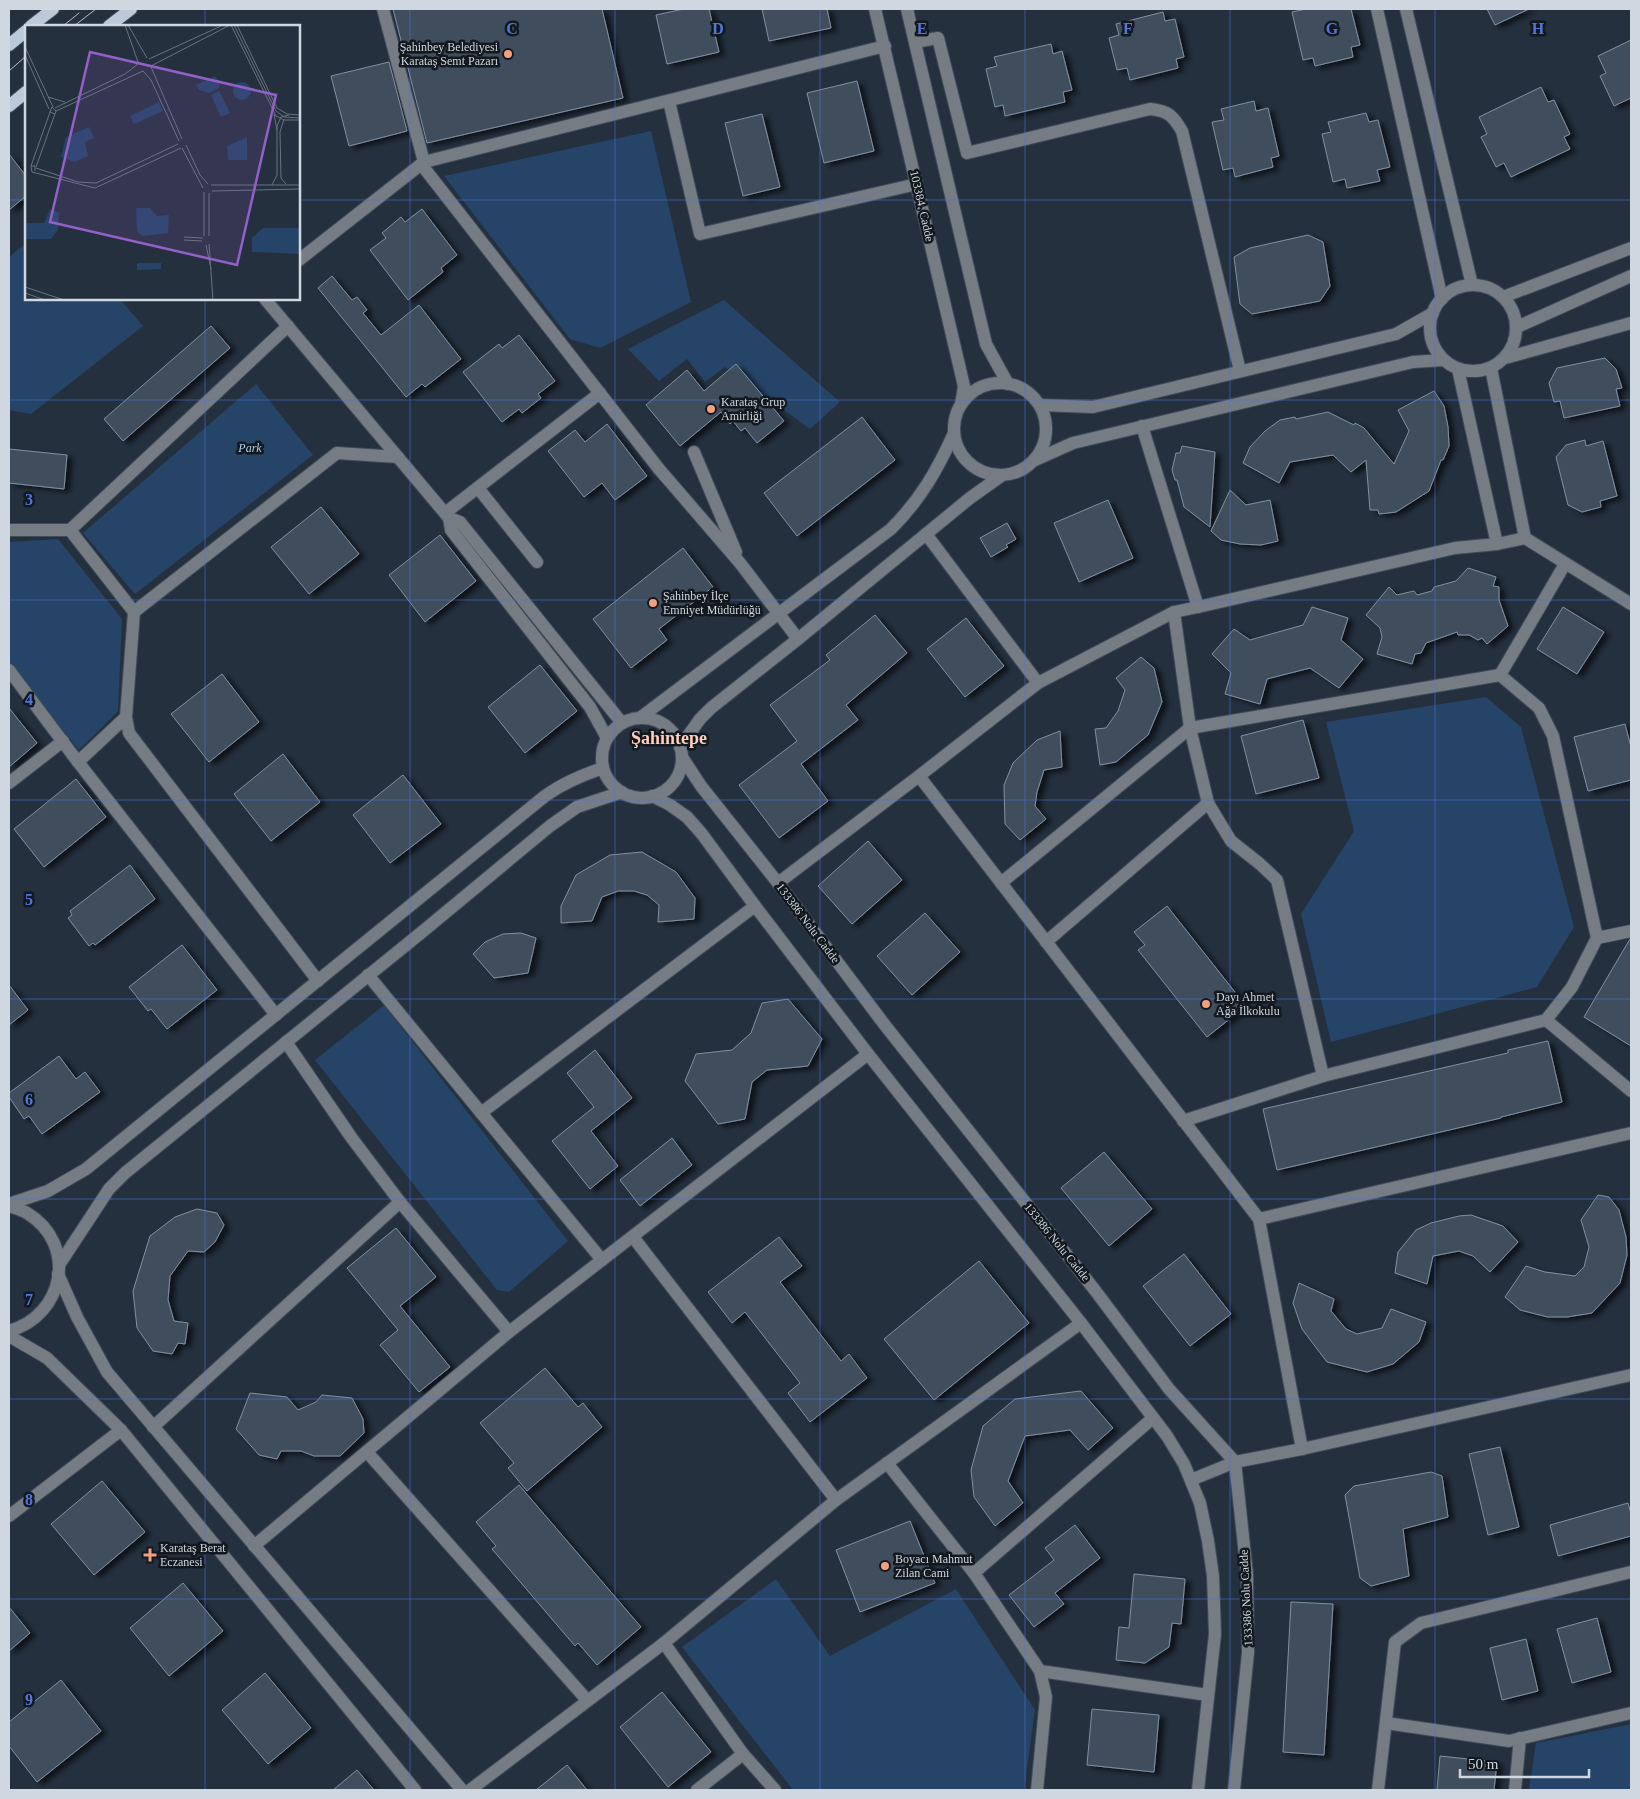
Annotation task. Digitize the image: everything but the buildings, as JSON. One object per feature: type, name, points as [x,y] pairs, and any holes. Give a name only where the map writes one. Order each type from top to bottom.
[{"type":"main road","points":[[33,25],[53,9]]},
{"type":"main road","points":[[110,25],[131,9]]},
{"type":"main road","points":[[9,45],[25,31]]},
{"type":"main road","points":[[9,106],[25,93]]},
{"type":"street","points":[[382,9],[422,163],[659,468],[740,563],[798,639]]},
{"type":"street","name":"103384. Cadde","points":[[876,9],[964,386],[961,405]]},
{"type":"street","points":[[907,9],[986,344],[1008,384]]},
{"type":"street","points":[[1377,9],[1442,299]]},
{"type":"street","points":[[1406,9],[1472,285]]},
{"type":"street","points":[[915,42],[938,38],[967,153],[1150,109],[1160,110],[1172,116],[1182,131],[1240,371]]},
{"type":"street","points":[[300,259],[422,163],[885,46]]},
{"type":"street","points":[[669,101],[700,234],[917,184]]},
{"type":"street","points":[[1503,297],[1631,248]]},
{"type":"street","points":[[1517,327],[1631,276]]},
{"type":"street","points":[[1505,358],[1514,344],[1517,327],[1513,311],[1503,297],[1489,288],[1472,285],[1456,289],[1442,299],[1433,313],[1430,330],[1434,346],[1444,360],[1458,369],[1475,372],[1491,368],[1505,358],[1631,323]]},
{"type":"street","points":[[266,300],[447,516],[451,530],[590,707],[607,738]]},
{"type":"street","points":[[1040,405],[1093,407],[1396,334],[1433,313]]},
{"type":"street","points":[[9,530],[70,530],[288,326]]},
{"type":"street","points":[[1035,460],[1044,443],[1046,423],[1040,405],[1026,391],[1008,384],[990,384],[973,391],[961,405],[955,418],[954,433],[958,450],[969,464],[984,473],[1001,476],[1020,472],[1035,460],[1073,443],[1413,362],[1444,360]]},
{"type":"street","points":[[1491,368],[1525,538],[1631,604]]},
{"type":"street","points":[[1458,369],[1497,544]]},
{"type":"street","points":[[447,516],[478,488],[600,393]]},
{"type":"street","points":[[1142,426],[1198,606]]},
{"type":"street","points":[[641,717],[891,529],[906,514],[932,479],[954,433]]},
{"type":"street","points":[[694,452],[740,563]]},
{"type":"street","points":[[134,612],[337,453],[398,457]]},
{"type":"street","points":[[681,752],[676,737],[670,729],[652,719],[641,717],[631,719],[613,729],[607,738],[603,747],[603,768],[610,782],[622,792],[637,797],[652,796],[662,792],[670,786],[678,772],[681,752],[700,719],[711,708],[970,498],[1001,476]]},
{"type":"street","points":[[478,488],[537,562]]},
{"type":"street","points":[[447,516],[460,522],[622,723]]},
{"type":"street","points":[[70,530],[134,612],[126,717],[129,733],[318,982]]},
{"type":"street","points":[[926,534],[1038,683]]},
{"type":"street","points":[[778,883],[1038,683],[1174,612],[1455,548],[1497,544],[1525,538]]},
{"type":"street","points":[[1500,675],[1564,564]]},
{"type":"street","points":[[1174,612],[1190,728],[1208,803],[1231,841],[1277,880],[1323,1076]]},
{"type":"street","points":[[9,670],[78,762],[276,1015]]},
{"type":"street","points":[[1001,883],[1190,728],[1500,675],[1539,708],[1553,736],[1597,938],[1572,987],[1546,1020],[1323,1076],[1183,1121]]},
{"type":"street","points":[[78,762],[126,717]]},
{"type":"street","points":[[9,783],[63,741]]},
{"type":"street","name":"133386 Nolu Cadde","points":[[681,752],[701,786],[778,883],[884,1024],[1094,1289],[1169,1390],[1235,1462],[1247,1574],[1248,1653],[1234,1790]]},
{"type":"street","points":[[9,1205],[48,1191],[86,1169],[545,796],[576,777],[603,768]]},
{"type":"street","points":[[919,776],[1259,1219],[1302,1449]]},
{"type":"street","points":[[9,1331],[22,1328],[38,1317],[50,1303],[57,1286],[59,1269],[109,1189],[125,1173],[564,815],[577,807],[622,792]]},
{"type":"street","points":[[652,796],[670,804],[687,817],[702,834],[868,1054],[1081,1323],[1153,1418],[1184,1464],[1200,1503],[1213,1576],[1215,1634],[1198,1790]]},
{"type":"street","points":[[1046,942],[1208,803]]},
{"type":"street","points":[[481,1113],[755,906]]},
{"type":"street","points":[[1597,938],[1631,931]]},
{"type":"street","points":[[368,976],[602,1260]]},
{"type":"street","points":[[1546,1020],[1631,1091]]},
{"type":"street","points":[[286,1042],[351,1137],[400,1202],[509,1332]]},
{"type":"street","points":[[254,1546],[509,1332],[868,1054]]},
{"type":"street","points":[[1259,1219],[1631,1133]]},
{"type":"street","points":[[153,1427],[400,1202]]},
{"type":"street","points":[[9,1205],[26,1212],[43,1226],[55,1245],[59,1269],[77,1317],[107,1372],[462,1790]]},
{"type":"street","points":[[633,1237],[836,1500]]},
{"type":"street","points":[[470,1790],[586,1700],[664,1643],[836,1500],[1081,1323]]},
{"type":"street","points":[[9,1336],[48,1358],[121,1430],[415,1790]]},
{"type":"street","points":[[1191,1480],[1235,1462],[1302,1449],[1631,1375]]},
{"type":"street","points":[[974,1573],[1153,1418]]},
{"type":"street","points":[[9,1516],[121,1430]]},
{"type":"street","points":[[367,1452],[586,1700]]},
{"type":"street","points":[[887,1463],[974,1573],[1040,1670],[1046,1697],[1037,1790]]},
{"type":"street","points":[[1378,1790],[1395,1642],[1421,1623],[1631,1572]]},
{"type":"street","points":[[664,1643],[744,1754],[776,1790]]},
{"type":"street","points":[[1040,1670],[1208,1695]]},
{"type":"street","points":[[1386,1723],[1509,1741],[1631,1712]]},
{"type":"street","points":[[1515,1790],[1520,1738]]},
{"type":"street","points":[[697,1790],[744,1754]]},
{"type":"green space","points":[[651,131],[691,302],[600,348],[570,339],[444,176]]},
{"type":"green space","points":[[25,244],[25,300],[121,300],[143,326],[31,414],[9,410],[9,257]]},
{"type":"green space","points":[[724,300],[840,402],[810,429],[725,367],[705,382],[687,359],[659,381],[628,349]]},
{"type":"green space","name":"Park","points":[[256,384],[313,455],[135,594],[83,533]]},
{"type":"green space","points":[[58,539],[122,619],[118,711],[79,750],[9,662],[9,542]]},
{"type":"green space","points":[[1486,697],[1521,727],[1574,927],[1537,987],[1331,1042],[1301,914],[1354,831],[1326,722]]},
{"type":"green space","points":[[384,1005],[568,1241],[509,1292],[497,1290],[315,1060]]},
{"type":"green space","points":[[776,1579],[830,1656],[956,1589],[1035,1710],[1024,1790],[793,1790],[682,1647]]},
{"type":"green space","points":[[1631,1724],[1631,1790],[1529,1790],[1536,1743]]},
{"type":"tram line","points":[[75,25],[96,9]]},
{"type":"tram line","points":[[64,25],[79,13]]},
{"type":"tram line","points":[[9,71],[25,57]]},
{"type":"place","name":"Şahinbey Belediyesi Karataş Semt Pazarı","points":[[508,54]]},
{"type":"place","name":"Karataş Grup Amirliği","points":[[711,409]]},
{"type":"place","name":"Şahinbey İlçe Emniyet Müdürlüğü","points":[[653,603]]},
{"type":"place","name":"Dayı Ahmet Ağa İlkokulu","points":[[1206,1004]]},
{"type":"place","name":"Karataş Berat Eczanesi","points":[[150,1555]]},
{"type":"place","name":"Boyacı Mahmut Zilan Cami","points":[[885,1566]]},
{"type":"district","name":"Şahintepe","points":[[669,738]]}]
